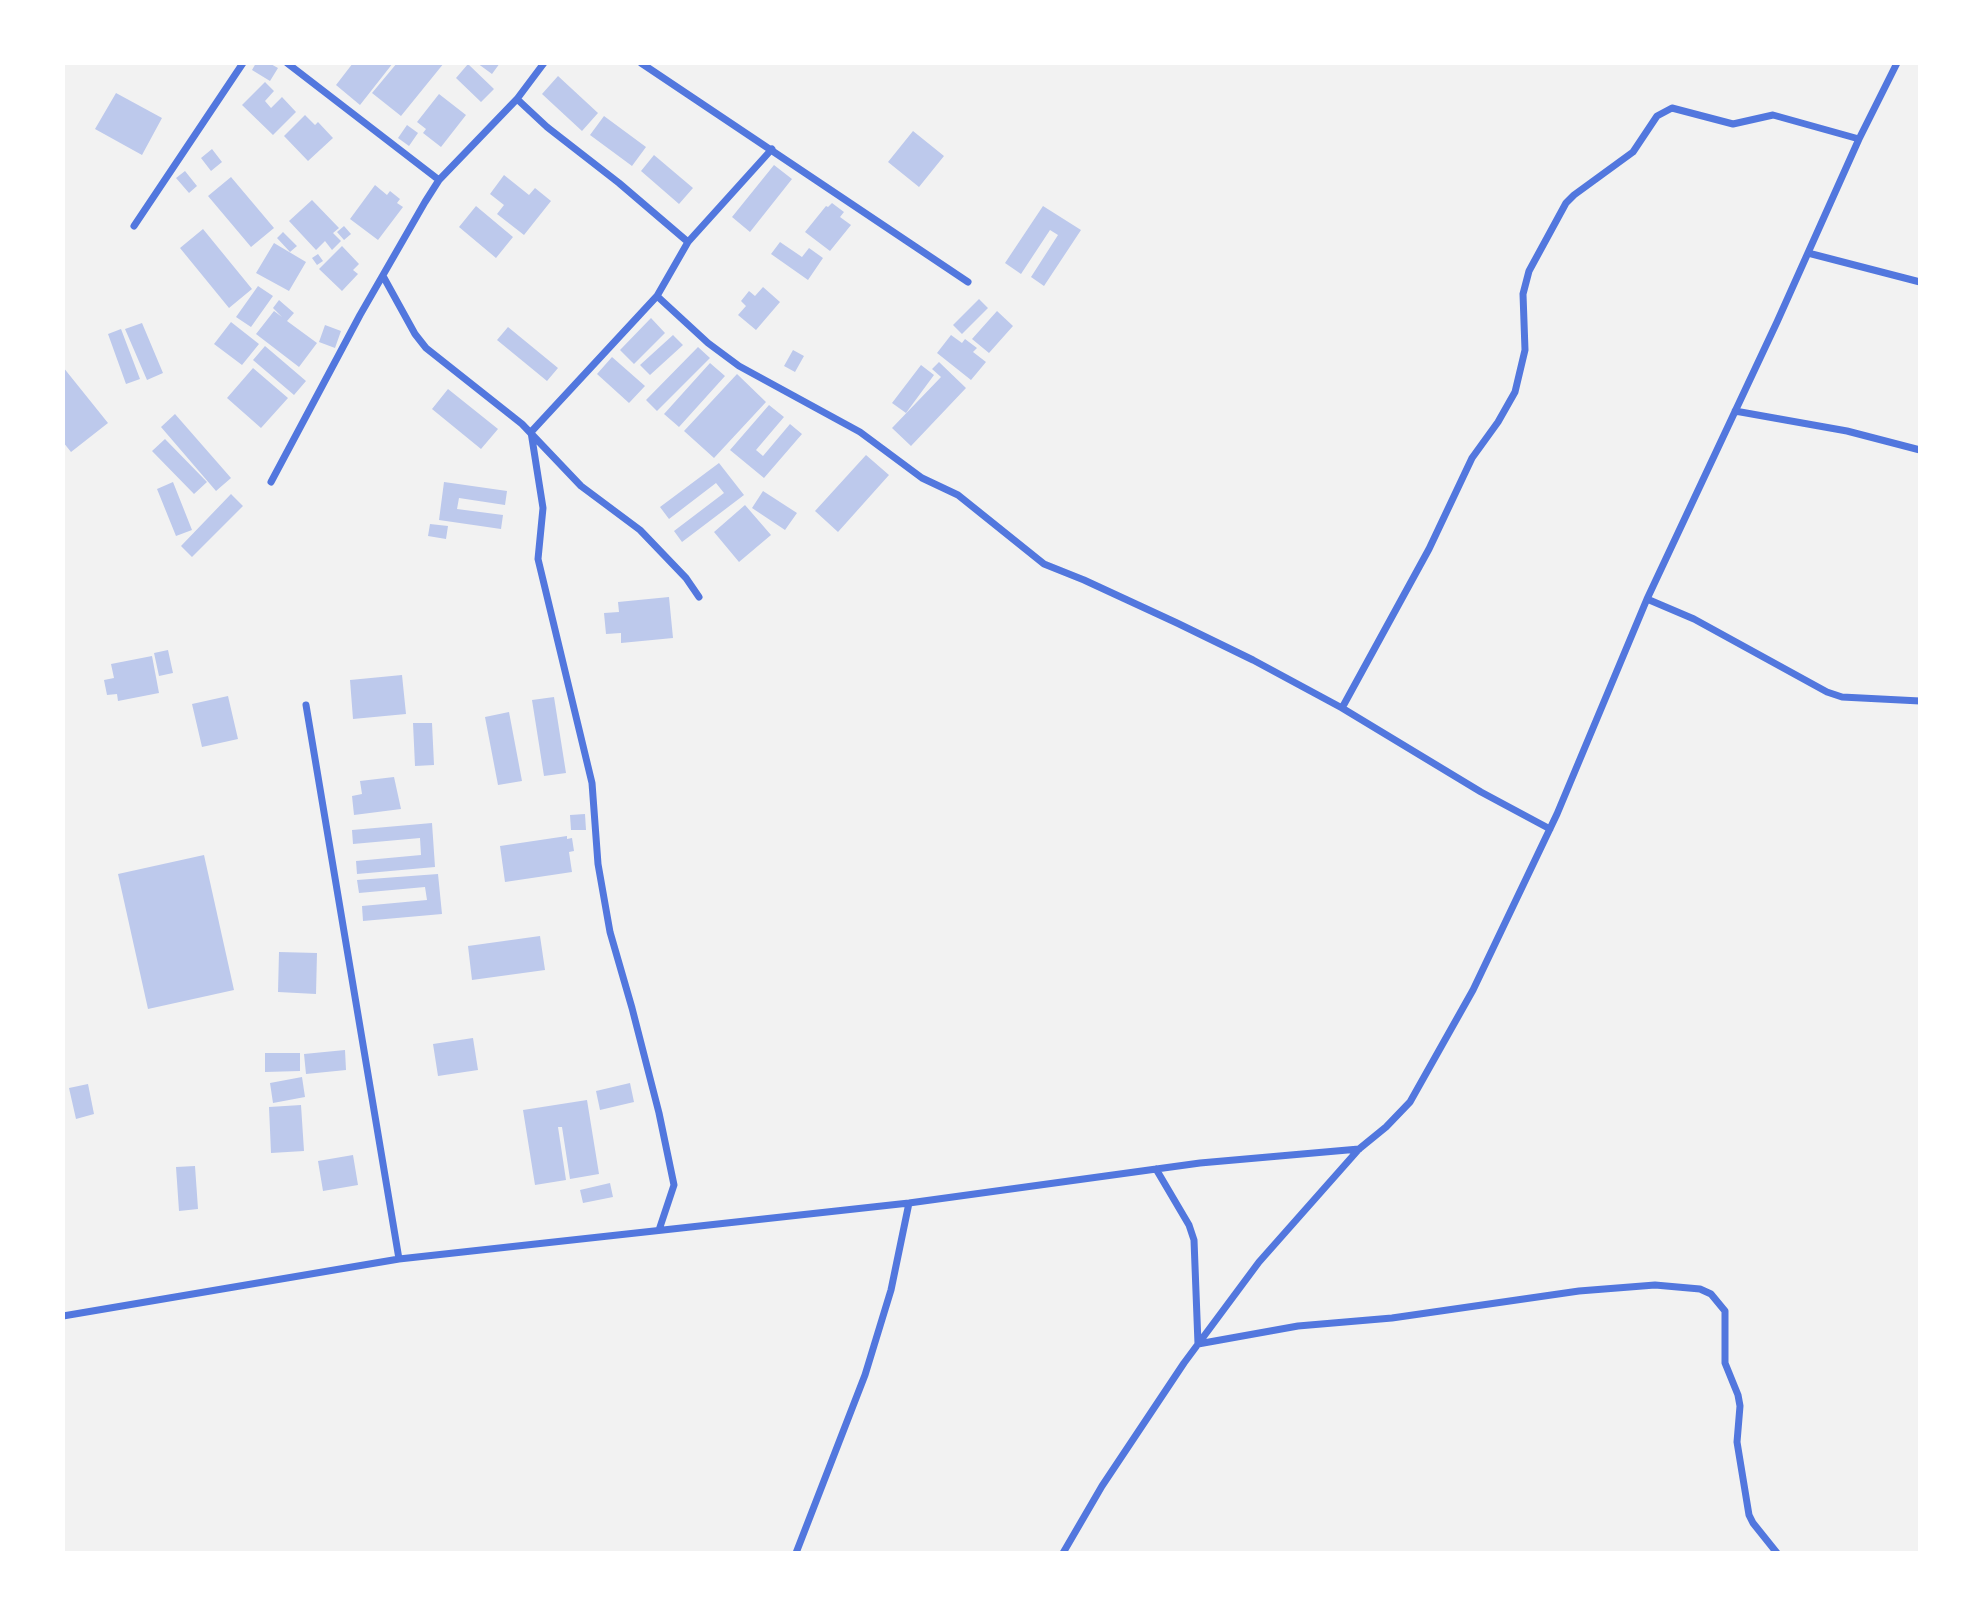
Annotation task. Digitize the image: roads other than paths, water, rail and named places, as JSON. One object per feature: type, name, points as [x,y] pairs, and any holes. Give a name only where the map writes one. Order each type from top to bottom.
[{"type":"street","points":[[134,226],[243,63]]},
{"type":"street","points":[[287,63],[439,180]]},
{"type":"street","points":[[271,482],[383,276],[439,180],[517,99],[544,63]]},
{"type":"street","points":[[641,63],[968,282]]},
{"type":"street","points":[[1063,1553],[1102,1486],[1198,1344],[1259,1262],[1360,1149],[1410,1102],[1473,990],[1550,828],[1647,599],[1859,139],[1897,63]]},
{"type":"street","points":[[517,99],[547,127],[619,183],[688,242]]},
{"type":"street","points":[[1342,708],[1429,550],[1472,458],[1516,392],[1525,350],[1523,294],[1529,271],[1566,203],[1633,152],[1657,116],[1672,108],[1733,124],[1773,115],[1859,139]]},
{"type":"street","points":[[531,432],[657,296],[688,242],[772,149]]},
{"type":"street","points":[[1808,253],[1920,282]]},
{"type":"street","points":[[383,276],[415,334],[426,348],[531,432],[581,486],[640,530],[686,578],[699,597]]},
{"type":"street","points":[[657,296],[721,354],[789,395],[860,432],[914,473],[958,495],[1044,564],[1177,622],[1342,708],[1481,792],[1550,828]]},
{"type":"street","points":[[1735,411],[1847,431],[1920,450]]},
{"type":"street","points":[[531,432],[543,508],[538,559],[592,783],[598,864],[610,932],[653,1087],[674,1185],[659,1230]]},
{"type":"street","points":[[1647,599],[1694,619],[1827,692],[1842,697],[1920,701]]},
{"type":"street","points":[[306,705],[399,1259]]},
{"type":"street","points":[[63,1316],[399,1259],[909,1203],[1213,1162],[1360,1149]]},
{"type":"street","points":[[1156,1169],[1189,1225],[1194,1240],[1198,1344]]},
{"type":"street","points":[[796,1553],[866,1375],[891,1290],[909,1203]]},
{"type":"street","points":[[1198,1344],[1298,1325],[1392,1318],[1579,1291],[1655,1284],[1699,1289],[1711,1294],[1725,1311],[1725,1363],[1740,1406],[1737,1442],[1745,1495],[1753,1523],[1777,1553]]}]
